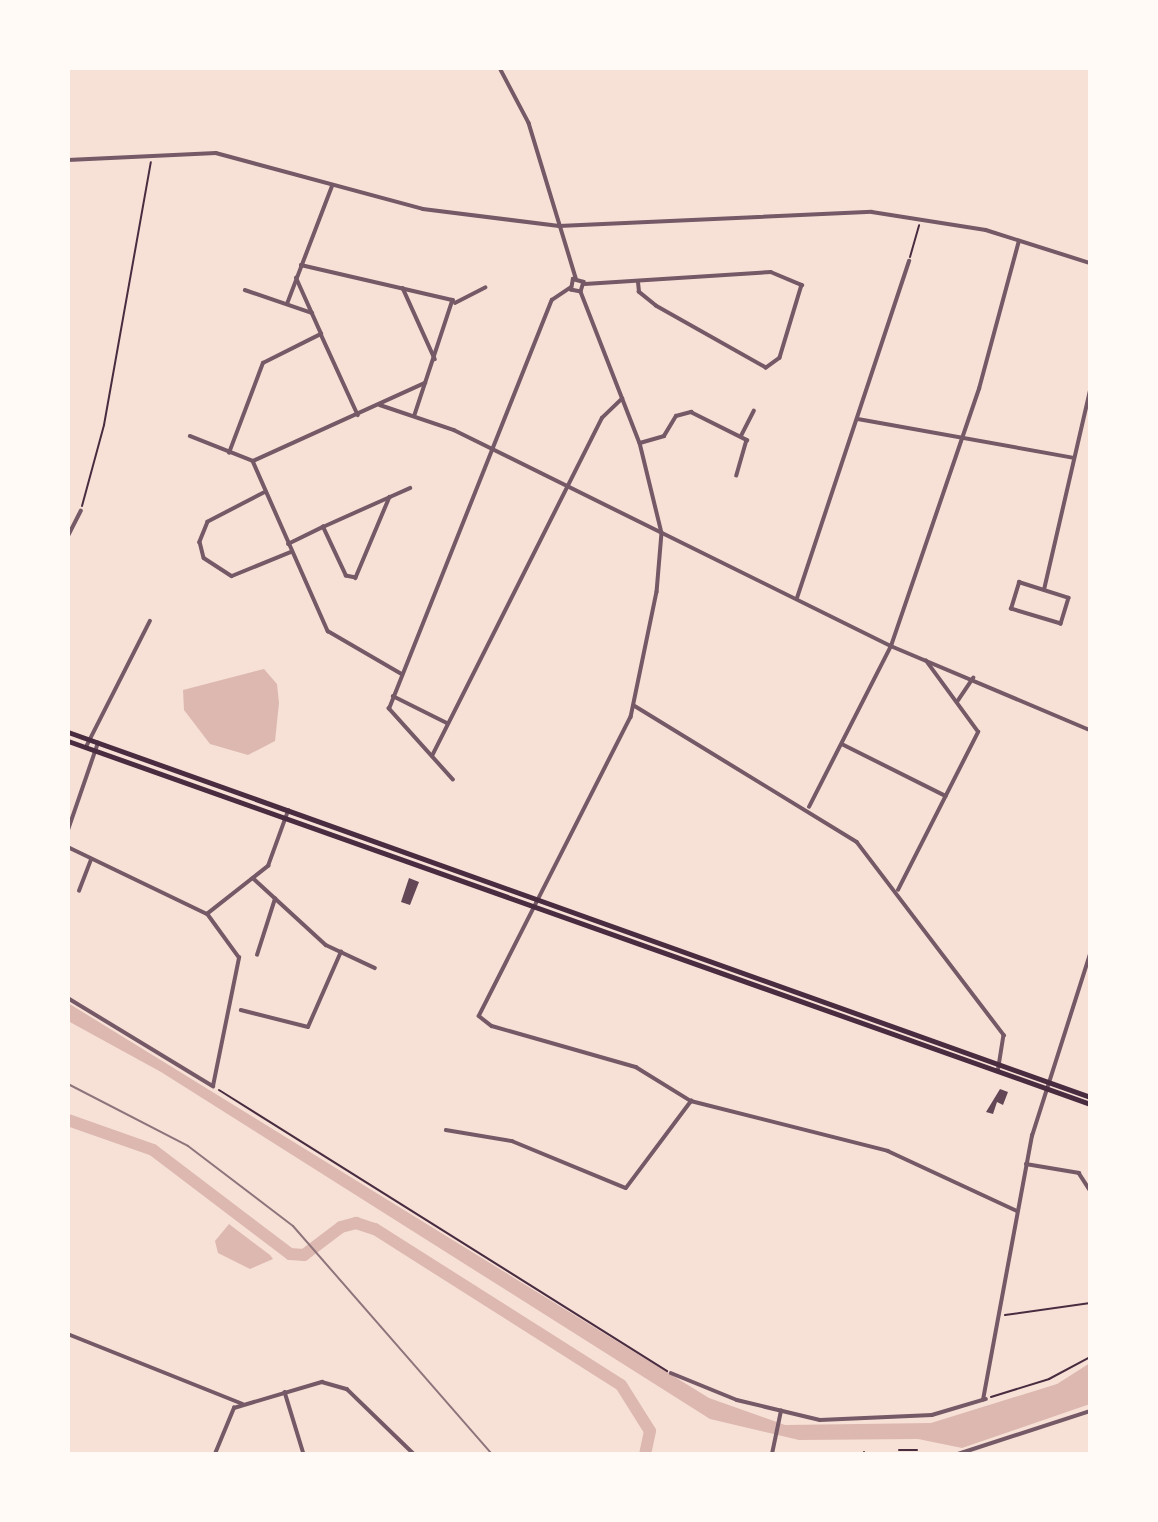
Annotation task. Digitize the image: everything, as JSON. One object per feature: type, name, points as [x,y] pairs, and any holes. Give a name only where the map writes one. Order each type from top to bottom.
[{"type":"main road","points":[[68,732],[999,1069]]},
{"type":"main road","points":[[68,741],[999,1069],[1090,1097]]},
{"type":"main road","points":[[1049,1086],[1090,1104]]},
{"type":"street","points":[[500,68],[529,123],[576,278],[585,284],[771,272],[801,281],[784,346],[772,366],[759,365],[656,306],[639,292],[638,282]]},
{"type":"street","points":[[68,160],[216,153],[332,186],[445,213],[559,226],[739,214],[872,212],[921,218],[1019,241],[1090,263]]},
{"type":"street","points":[[287,304],[332,186]]},
{"type":"street","points":[[808,807],[891,646],[963,437],[1019,241]]},
{"type":"street","points":[[797,598],[909,261]]},
{"type":"street","points":[[301,265],[403,288],[454,303],[485,288]]},
{"type":"street","points":[[296,278],[358,415]]},
{"type":"street","points":[[453,780],[389,709],[552,300],[570,288],[576,278]]},
{"type":"street","points":[[585,284],[581,292],[640,443],[662,533],[635,706],[537,900],[531,905],[479,1007],[481,1020],[636,1067],[691,1101],[859,1141],[1017,1211]]},
{"type":"street","points":[[403,288],[435,359]]},
{"type":"street","points":[[570,288],[581,292]]},
{"type":"street","points":[[245,290],[312,313]]},
{"type":"street","points":[[415,415],[454,303]]},
{"type":"street","points":[[229,453],[263,363],[321,334]]},
{"type":"street","points":[[190,436],[253,461],[426,383]]},
{"type":"street","points":[[1044,590],[1090,390]]},
{"type":"street","points":[[432,756],[567,485],[607,410],[622,399]]},
{"type":"street","points":[[380,405],[415,415],[492,449],[891,646],[973,678],[1090,730]]},
{"type":"street","points":[[741,436],[754,411]]},
{"type":"street","points":[[640,443],[664,436],[687,412],[741,436],[748,444],[737,476]]},
{"type":"street","points":[[858,419],[1074,458]]},
{"type":"street","points":[[253,461],[291,552],[332,637],[402,674]]},
{"type":"street","points":[[288,544],[410,488]]},
{"type":"street","points":[[265,493],[208,522],[200,542],[204,558],[232,576],[291,552]]},
{"type":"street","points":[[323,527],[346,576],[356,578],[390,497]]},
{"type":"street","points":[[68,536],[81,511]]},
{"type":"street","points":[[1019,582],[1044,590],[1069,598],[1061,624],[1010,609],[1019,582]]},
{"type":"street","points":[[86,748],[150,621]]},
{"type":"street","points":[[897,891],[978,732],[925,659]]},
{"type":"street","points":[[957,702],[973,678]]},
{"type":"street","points":[[393,696],[447,723]]},
{"type":"street","points":[[635,706],[808,807],[858,842],[1004,1035],[999,1069]]},
{"type":"street","points":[[68,830],[98,743]]},
{"type":"street","points":[[842,744],[946,796]]},
{"type":"street","points":[[207,914],[268,866],[288,811]]},
{"type":"street","points":[[68,847],[207,914],[239,958],[213,1086],[68,998]]},
{"type":"street","points":[[79,891],[91,859]]},
{"type":"street","points":[[253,878],[341,952],[375,968]]},
{"type":"street","points":[[257,955],[275,898]]},
{"type":"street","points":[[241,1010],[308,1027],[341,952]]},
{"type":"street","points":[[671,1373],[781,1411],[833,1421],[906,1418],[985,1399],[1026,1164],[1090,954]]},
{"type":"street","points":[[446,1130],[532,1147],[626,1188],[691,1101]]},
{"type":"street","points":[[1026,1164],[1079,1173],[1090,1190]]},
{"type":"street","points":[[68,1334],[243,1404]]},
{"type":"street","points":[[215,1454],[231,1412],[243,1404],[322,1382],[347,1389],[414,1454]]},
{"type":"street","points":[[285,1392],[304,1454]]},
{"type":"street","points":[[772,1454],[781,1411]]},
{"type":"street","points":[[958,1454],[1090,1411]]},
{"type":"street","points":[[920,1454],[950,1454]]},
{"type":"path","points":[[81,511],[104,425],[153,155]]},
{"type":"path","points":[[909,261],[921,218]]},
{"type":"path","points":[[213,1086],[671,1373]]},
{"type":"path","points":[[998,1314],[1035,1315],[1090,1303]]},
{"type":"path","points":[[985,1399],[1049,1380],[1090,1357]]},
{"type":"path","points":[[899,1450],[920,1454]]},
{"type":"shaded area","points":[[264,669],[277,684],[279,703],[275,741],[248,755],[210,744],[184,710],[183,690]]},
{"type":"shaded area","points":[[68,1003],[709,1398],[785,1425],[931,1423],[1057,1384],[1090,1363],[1090,1404],[962,1448],[918,1439],[799,1440],[710,1419],[161,1072],[68,1021]]},
{"type":"shaded area","points":[[229,1224],[273,1259],[250,1269],[218,1253],[215,1241]]},
{"type":"building","points":[[409,878],[419,882],[410,905],[401,902]]},
{"type":"building","points":[[1000,1089],[1008,1092],[1003,1105],[997,1102],[993,1114],[986,1112]]},
{"type":"waterway","points":[[68,1120],[153,1150],[290,1254],[304,1255],[341,1227],[356,1223],[375,1229],[621,1385],[650,1431],[645,1454]]},
{"type":"railway","points":[[68,1084],[188,1146],[293,1226],[492,1454]]}]
